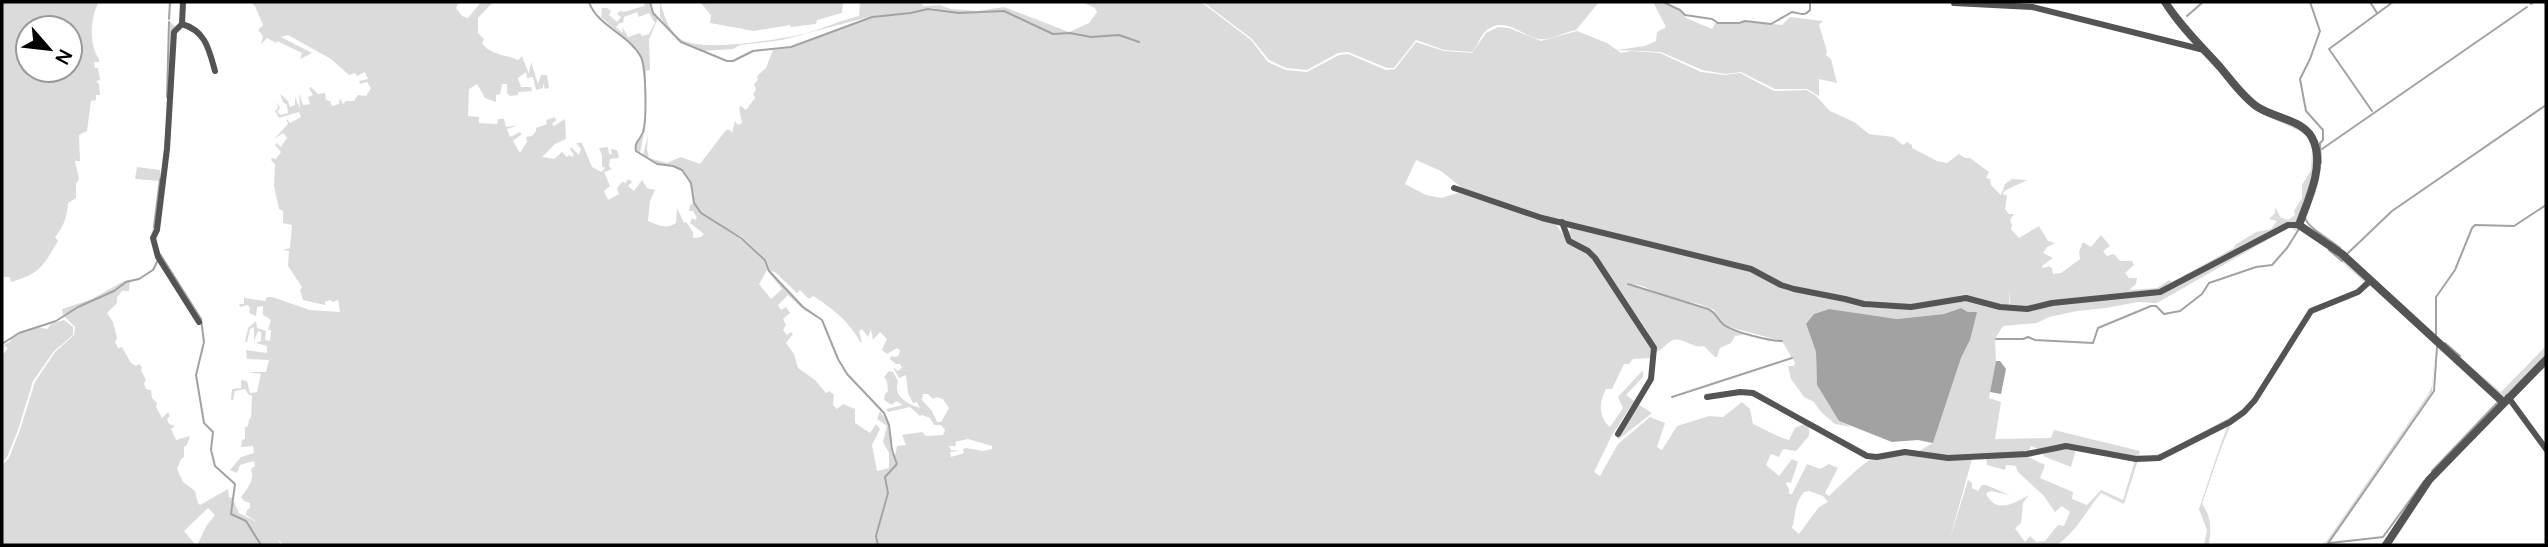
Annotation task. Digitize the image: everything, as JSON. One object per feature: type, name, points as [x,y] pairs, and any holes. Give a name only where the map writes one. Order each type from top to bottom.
[{"type":"street","points":[[183,2],[182,24],[174,32],[167,149],[157,230],[153,239],[158,257],[199,322]]},
{"type":"street","points":[[2165,2],[2254,105],[2301,126],[2313,138],[2316,159],[2314,181],[2300,225]]},
{"type":"street","points":[[1954,3],[2032,6],[2204,50]]},
{"type":"street","points":[[182,24],[193,27],[207,41],[215,71]]},
{"type":"street","points":[[1454,188],[1529,214],[1751,269],[1794,289],[1864,304],[1911,307],[1966,298],[2000,307],[2026,309],[2052,303],[2160,292],[2288,225],[2300,225],[2324,240],[2506,400],[2546,449]]},
{"type":"street","points":[[1562,222],[1569,241],[1595,258],[1654,348],[1651,379],[1618,433]]},
{"type":"street","points":[[1707,397],[1740,392],[1754,393],[1871,457],[1905,452],[1956,458],[2027,454],[2066,446],[2151,459],[2175,451],[2245,412],[2311,312],[2358,292],[2370,281]]},
{"type":"street","points":[[2386,545],[2429,480],[2546,360]]},
{"type":"shaded area","points":[[2,2],[95,2],[98,4],[93,17],[92,32],[99,59],[99,62],[94,62],[95,68],[98,68],[100,80],[96,81],[100,95],[96,95],[96,100],[91,101],[87,131],[79,135],[80,161],[75,161],[79,179],[76,184],[76,198],[68,203],[61,229],[55,237],[58,241],[40,268],[11,282],[10,277],[2,277]]},
{"type":"shaded area","points":[[250,2],[466,2],[458,4],[456,8],[462,16],[468,18],[481,2],[493,2],[478,18],[478,33],[484,39],[482,43],[498,54],[518,60],[522,56],[529,74],[531,62],[538,84],[541,75],[547,75],[549,88],[545,89],[543,83],[543,88],[536,90],[533,77],[527,78],[526,72],[518,78],[521,87],[531,87],[532,91],[518,92],[518,95],[510,96],[507,93],[507,84],[502,84],[500,94],[496,95],[496,102],[485,98],[477,84],[469,89],[468,116],[479,117],[479,123],[497,124],[498,119],[504,119],[506,127],[518,125],[507,129],[510,137],[520,132],[522,134],[513,141],[520,153],[527,142],[526,137],[532,136],[536,128],[547,124],[546,120],[555,117],[556,120],[552,124],[554,126],[565,119],[566,139],[555,144],[542,157],[554,159],[562,152],[567,157],[572,157],[574,155],[571,147],[579,155],[581,149],[576,143],[582,143],[592,167],[601,172],[605,168],[602,166],[599,148],[608,147],[609,154],[612,154],[611,149],[617,150],[619,158],[610,159],[609,166],[612,169],[604,172],[610,186],[604,191],[608,200],[619,194],[617,188],[622,182],[626,183],[628,179],[632,182],[628,186],[634,191],[642,180],[647,188],[655,190],[650,201],[648,221],[663,226],[673,225],[676,223],[677,208],[684,223],[686,222],[693,232],[693,238],[704,234],[690,223],[692,218],[697,218],[693,211],[689,211],[690,205],[694,203],[691,183],[682,170],[673,165],[657,164],[643,155],[648,136],[649,158],[667,163],[681,157],[700,164],[726,130],[732,133],[735,121],[738,125],[742,123],[739,107],[746,110],[755,98],[753,94],[757,76],[766,68],[773,50],[791,48],[872,17],[911,14],[928,10],[946,11],[932,8],[911,13],[872,16],[782,40],[704,51],[681,41],[671,33],[660,17],[660,2],[669,25],[679,38],[689,43],[722,45],[814,31],[859,16],[860,2],[921,2],[923,6],[940,5],[951,9],[978,11],[1004,7],[1069,32],[1089,23],[1097,12],[1095,8],[1082,2],[1201,2],[1251,40],[1268,62],[1286,70],[1307,72],[1339,55],[1348,54],[1386,70],[1395,69],[1416,42],[1444,51],[1472,53],[1486,33],[1498,27],[1509,28],[1541,41],[1577,31],[1607,43],[1621,53],[1660,53],[1701,72],[1725,75],[1740,73],[1774,91],[1806,90],[1815,95],[1830,111],[1854,122],[1869,134],[1893,137],[1903,145],[1907,142],[1912,148],[1937,161],[1947,163],[1959,154],[1970,158],[1989,172],[1986,178],[1990,179],[1991,185],[2001,195],[2005,184],[2012,179],[2027,180],[2004,191],[2003,194],[2007,196],[2005,209],[2009,214],[2014,214],[2010,220],[2011,229],[2019,238],[2039,226],[2048,241],[2055,243],[2043,253],[2053,258],[2042,266],[2043,268],[2049,266],[2053,274],[2061,273],[2080,259],[2079,252],[2083,242],[2091,247],[2101,235],[2110,246],[2103,251],[2107,256],[2114,254],[2120,261],[2132,261],[2134,265],[2125,273],[2129,278],[2137,278],[2136,284],[2129,290],[2157,288],[2169,280],[2172,282],[2234,248],[2256,232],[2271,229],[2277,221],[2269,219],[2275,213],[2275,207],[2281,218],[2288,220],[2295,215],[2294,211],[2302,198],[2302,185],[2311,170],[2312,149],[2308,135],[2256,111],[2228,82],[2230,80],[2256,108],[2301,127],[2310,135],[2316,158],[2311,186],[2298,222],[2287,223],[2158,290],[2054,301],[2027,307],[2010,307],[2009,288],[2009,307],[1966,297],[1911,306],[1864,304],[1794,288],[1751,268],[1542,217],[1466,191],[1441,171],[1416,160],[1405,184],[1426,195],[1441,198],[1458,193],[1554,222],[1570,244],[1590,255],[1652,347],[1652,358],[1633,359],[1629,364],[1624,364],[1612,389],[1606,389],[1601,404],[1602,414],[1610,427],[1623,408],[1618,397],[1643,372],[1643,377],[1626,395],[1634,401],[1612,435],[1594,472],[1600,476],[1618,444],[1650,417],[1665,423],[1657,447],[1662,450],[1677,426],[1709,416],[1723,417],[1742,402],[1750,409],[1753,424],[1785,439],[1789,440],[1795,428],[1804,424],[1809,427],[1809,436],[1796,451],[1783,449],[1779,457],[1771,454],[1766,465],[1779,476],[1792,459],[1798,462],[1791,483],[1786,484],[1789,494],[1792,494],[1807,464],[1820,469],[1829,464],[1838,468],[1825,493],[1829,496],[1862,465],[1884,455],[1909,454],[1972,459],[1949,542],[1968,480],[1972,483],[1972,488],[1978,491],[1982,485],[1986,485],[2010,495],[1991,491],[1986,493],[1995,504],[2012,504],[2029,495],[2023,503],[2021,523],[2015,528],[2025,542],[2030,536],[2036,542],[2045,541],[2058,525],[2064,526],[2070,512],[2062,506],[2055,512],[2044,496],[2017,471],[2016,466],[2006,465],[2005,470],[1987,465],[1986,458],[2026,456],[2045,465],[2040,478],[2073,492],[2072,499],[2087,505],[2101,490],[2123,500],[2135,460],[2138,460],[2124,504],[2101,493],[2075,528],[2057,545],[879,545],[877,536],[889,493],[886,477],[898,464],[895,456],[897,446],[906,445],[902,435],[922,432],[926,436],[943,435],[945,430],[910,407],[888,412],[886,409],[903,405],[896,401],[892,405],[884,400],[888,391],[884,377],[889,371],[893,372],[898,381],[897,391],[902,399],[920,408],[917,402],[913,403],[908,393],[906,375],[899,378],[893,367],[898,371],[902,368],[900,364],[890,359],[891,356],[899,355],[900,350],[897,348],[887,354],[882,350],[887,339],[880,332],[873,340],[871,329],[868,337],[862,329],[859,331],[860,342],[846,322],[833,310],[813,296],[809,299],[800,290],[797,293],[775,272],[770,271],[766,259],[742,237],[728,229],[765,260],[769,272],[803,307],[821,319],[805,311],[788,295],[778,305],[781,310],[786,307],[790,313],[783,319],[786,325],[783,330],[787,335],[791,332],[793,334],[786,343],[794,354],[798,368],[815,380],[826,393],[829,391],[834,395],[833,405],[837,409],[843,404],[855,409],[855,423],[870,433],[876,424],[880,429],[872,445],[877,471],[889,468],[889,453],[883,442],[887,426],[877,419],[880,411],[889,425],[891,451],[897,464],[885,477],[887,493],[876,536],[878,545],[283,545],[278,539],[281,545],[197,545],[215,515],[208,508],[184,531],[196,545],[2,545],[2,465],[9,458],[35,382],[55,352],[74,335],[75,327],[64,316],[76,309],[63,315],[62,309],[92,299],[124,281],[140,277],[130,280],[129,291],[122,291],[117,297],[117,303],[107,313],[113,322],[117,338],[115,342],[118,348],[122,347],[131,363],[142,367],[146,389],[151,390],[162,418],[168,412],[169,424],[175,426],[171,429],[176,440],[190,436],[184,447],[184,457],[177,469],[183,482],[195,491],[200,505],[228,489],[229,497],[233,498],[232,503],[234,502],[239,513],[257,522],[246,515],[250,503],[241,497],[251,481],[254,461],[240,465],[237,473],[230,470],[241,457],[254,453],[253,446],[241,447],[242,440],[245,439],[245,427],[251,418],[252,396],[245,389],[235,391],[231,400],[232,389],[241,388],[241,380],[247,381],[250,393],[257,392],[261,374],[248,372],[266,372],[269,360],[247,359],[246,350],[267,353],[267,346],[256,343],[261,341],[261,332],[258,331],[254,341],[254,327],[250,329],[245,342],[248,328],[256,321],[257,328],[266,331],[265,340],[270,341],[271,330],[268,330],[271,320],[263,315],[263,306],[257,307],[256,316],[249,313],[248,305],[240,307],[239,304],[244,304],[244,298],[265,301],[267,297],[272,297],[310,310],[340,312],[338,300],[330,300],[325,302],[325,305],[303,300],[300,290],[302,287],[288,266],[289,251],[283,250],[290,248],[292,225],[283,223],[283,211],[279,209],[274,186],[275,164],[271,160],[276,159],[281,152],[276,143],[281,147],[287,138],[283,133],[274,139],[288,124],[286,118],[290,123],[301,117],[299,112],[279,118],[275,111],[278,108],[277,102],[280,108],[277,112],[281,115],[288,113],[287,105],[280,94],[290,107],[295,105],[295,97],[300,109],[299,93],[303,105],[310,104],[308,97],[313,95],[309,88],[311,87],[318,94],[325,93],[326,100],[330,101],[332,106],[339,104],[340,98],[343,104],[346,101],[354,101],[358,95],[366,96],[371,88],[367,82],[360,84],[359,81],[368,79],[365,72],[357,76],[355,73],[349,75],[331,59],[288,35],[281,37],[312,53],[300,59],[302,53],[277,41],[276,43],[267,38],[261,44],[263,36],[258,30],[263,25],[255,6]],"holes":[[[767,270],[782,289],[771,299],[759,284]],[[923,394],[928,394],[933,399],[943,399],[949,408],[941,422],[937,422],[922,400]],[[968,439],[992,446],[992,449],[983,451],[966,448],[963,449],[964,453],[951,457],[950,452],[959,451],[951,450],[949,446],[956,446],[955,442]],[[1804,492],[1823,496],[1828,502],[1819,507],[1799,534],[1792,528],[1797,505]]]},
{"type":"shaded area","points":[[649,2],[652,13],[658,18],[649,40],[650,70],[646,71],[646,94],[643,61],[633,45],[601,17],[602,8],[611,11],[609,15],[617,22],[621,17],[617,14],[620,11],[644,6]],"holes":[[[637,12],[639,17],[649,13],[655,23],[649,34],[642,36],[640,33],[628,37],[622,26],[623,33],[616,27],[623,23],[624,17]]]},
{"type":"shaded area","points":[[700,2],[843,2],[842,13],[817,20],[816,24],[754,31],[710,23],[711,15]]},
{"type":"shaded area","points":[[1203,2],[1599,2],[1576,30],[1548,39],[1539,39],[1500,25],[1485,32],[1472,52],[1444,50],[1416,40],[1394,68],[1387,68],[1348,52],[1338,53],[1307,70],[1286,68],[1269,60],[1252,39]]},
{"type":"shaded area","points":[[1653,2],[1669,4],[1680,10],[1686,18],[1712,29],[1716,22],[1739,24],[1745,21],[1782,25],[1790,17],[1823,21],[1819,25],[1826,55],[1831,59],[1837,83],[1819,79],[1819,96],[1807,89],[1775,89],[1741,72],[1726,74],[1702,70],[1661,52],[1616,50],[1645,46],[1656,41],[1657,32],[1666,27]]},
{"type":"shaded area","points":[[170,22],[176,27],[166,150],[156,230],[151,238],[161,179],[135,179],[137,167],[160,170],[161,175]]},
{"type":"shaded area","points":[[644,134],[640,153],[636,145]]},
{"type":"shaded area","points":[[2292,224],[2321,239],[2366,280],[2362,287],[2349,296],[2309,312],[2292,338],[2309,311],[2323,303],[2353,293],[2364,282],[2316,238],[2290,227],[2157,303],[2138,302],[2077,311],[2049,317],[2037,323],[2003,326],[1995,339],[1996,361],[1989,398],[2001,402],[1995,439],[2051,438],[2054,430],[2140,451],[2139,455],[2151,456],[2166,452],[2249,405],[2246,409],[2229,421],[2166,454],[2146,458],[2071,445],[2038,449],[2031,446],[2028,453],[1953,457],[1919,451],[1933,443],[1961,358],[1970,340],[1976,312],[1961,308],[1944,314],[1897,319],[1829,309],[1814,314],[1806,325],[1816,352],[1817,385],[1839,421],[1852,427],[1835,424],[1814,402],[1804,397],[1791,379],[1788,366],[1794,366],[1795,363],[1782,341],[1729,327],[1714,310],[1677,299],[1711,311],[1725,327],[1748,334],[1735,336],[1731,343],[1720,348],[1717,357],[1704,346],[1681,340],[1671,341],[1657,352],[1647,331],[1598,258],[1573,241],[1568,233],[1572,227],[1742,268],[1787,290],[1844,300],[1870,308],[1912,309],[1966,301],[2002,309],[2028,311],[2058,304],[2159,294]],"holes":[[[1626,283],[1642,286],[1666,296],[1636,287]]]},
{"type":"shaded area","points":[[2378,280],[2380,285],[2435,336],[2501,392],[2546,346],[2546,358],[2504,398],[2378,286]]},
{"type":"shaded area","points":[[1961,308],[1968,312],[1977,312],[1970,340],[1961,358],[1933,443],[1918,440],[1892,442],[1839,421],[1817,385],[1816,352],[1806,324],[1814,314],[1829,309],[1897,319],[1944,314]]},
{"type":"shaded area","points":[[64,320],[73,327],[73,335],[54,351],[33,381],[18,430],[2,463],[2,353],[8,348],[4,345],[11,341],[10,338],[37,327],[47,329],[51,324]]},
{"type":"shaded area","points":[[2435,351],[2432,392],[2328,543],[2320,545],[2326,542],[2428,395],[2432,386]]},
{"type":"shaded area","points":[[1996,361],[2000,361],[2006,369],[2001,394],[1990,392]]},
{"type":"shaded area","points":[[1638,404],[1652,413],[1617,438]]},
{"type":"shaded area","points":[[2232,422],[2202,504],[2208,514],[2210,529],[2209,545],[2204,545],[2207,530],[2199,509],[2227,427]]},
{"type":"shaded area","points":[[2076,449],[2071,467],[2043,456],[2046,451]]},
{"type":"waterway","points":[[169,19],[170,2]]},
{"type":"waterway","points":[[589,2],[599,17],[636,49],[643,63],[645,117],[636,151],[657,164],[682,170],[691,183],[694,203],[701,213],[741,238],[765,260],[769,271],[803,307],[822,320],[847,374],[884,413],[897,464],[885,477],[888,493],[876,536],[878,545]]},
{"type":"waterway","points":[[650,2],[653,13],[681,42],[727,61],[733,61],[753,51],[791,47],[872,17],[928,9],[959,13],[1004,11],[1053,34],[1070,33],[1091,37],[1119,35],[1139,42]]},
{"type":"waterway","points":[[1663,2],[1685,15],[1712,19],[1718,23],[1745,21],[1771,24],[1792,12],[1806,13],[1810,10],[1810,2]]},
{"type":"waterway","points":[[2187,16],[2203,2]]},
{"type":"waterway","points":[[2310,2],[2320,31],[2300,79],[2306,111],[2323,130],[2323,140],[2320,143],[2321,163]]},
{"type":"waterway","points":[[2370,2],[2377,13]]},
{"type":"waterway","points":[[2372,111],[2329,49],[2393,2]]},
{"type":"waterway","points":[[2322,149],[2527,7]]},
{"type":"waterway","points":[[167,97],[169,22]]},
{"type":"waterway","points":[[2347,254],[2392,211],[2546,105]]},
{"type":"waterway","points":[[154,227],[160,179]]},
{"type":"waterway","points":[[2436,335],[2436,297],[2455,270],[2472,228],[2475,225],[2514,226],[2546,205]]},
{"type":"waterway","points":[[2305,218],[2315,230],[2340,248]]},
{"type":"waterway","points":[[1996,339],[2028,337],[2035,340],[2093,343],[2098,328],[2151,306],[2156,306],[2164,314],[2180,311],[2202,294],[2209,283],[2256,267],[2272,265],[2299,229]]},
{"type":"waterway","points":[[2329,250],[2342,261]]},
{"type":"waterway","points":[[160,254],[201,319],[204,342],[196,375],[204,423],[213,432],[211,450],[215,466],[235,484],[231,514],[246,521],[261,545]]},
{"type":"waterway","points":[[2,344],[19,333],[56,321],[126,282],[139,279],[153,270],[158,260]]},
{"type":"waterway","points":[[1628,284],[1708,309],[1723,324],[1734,330],[1782,341]]},
{"type":"waterway","points":[[2445,343],[2460,356]]},
{"type":"waterway","points":[[2327,545],[2434,391],[2437,347]]},
{"type":"waterway","points":[[1672,397],[1792,358]]},
{"type":"waterway","points":[[2432,471],[2497,403]]},
{"type":"waterway","points":[[2330,543],[2383,537],[2424,481]]}]
